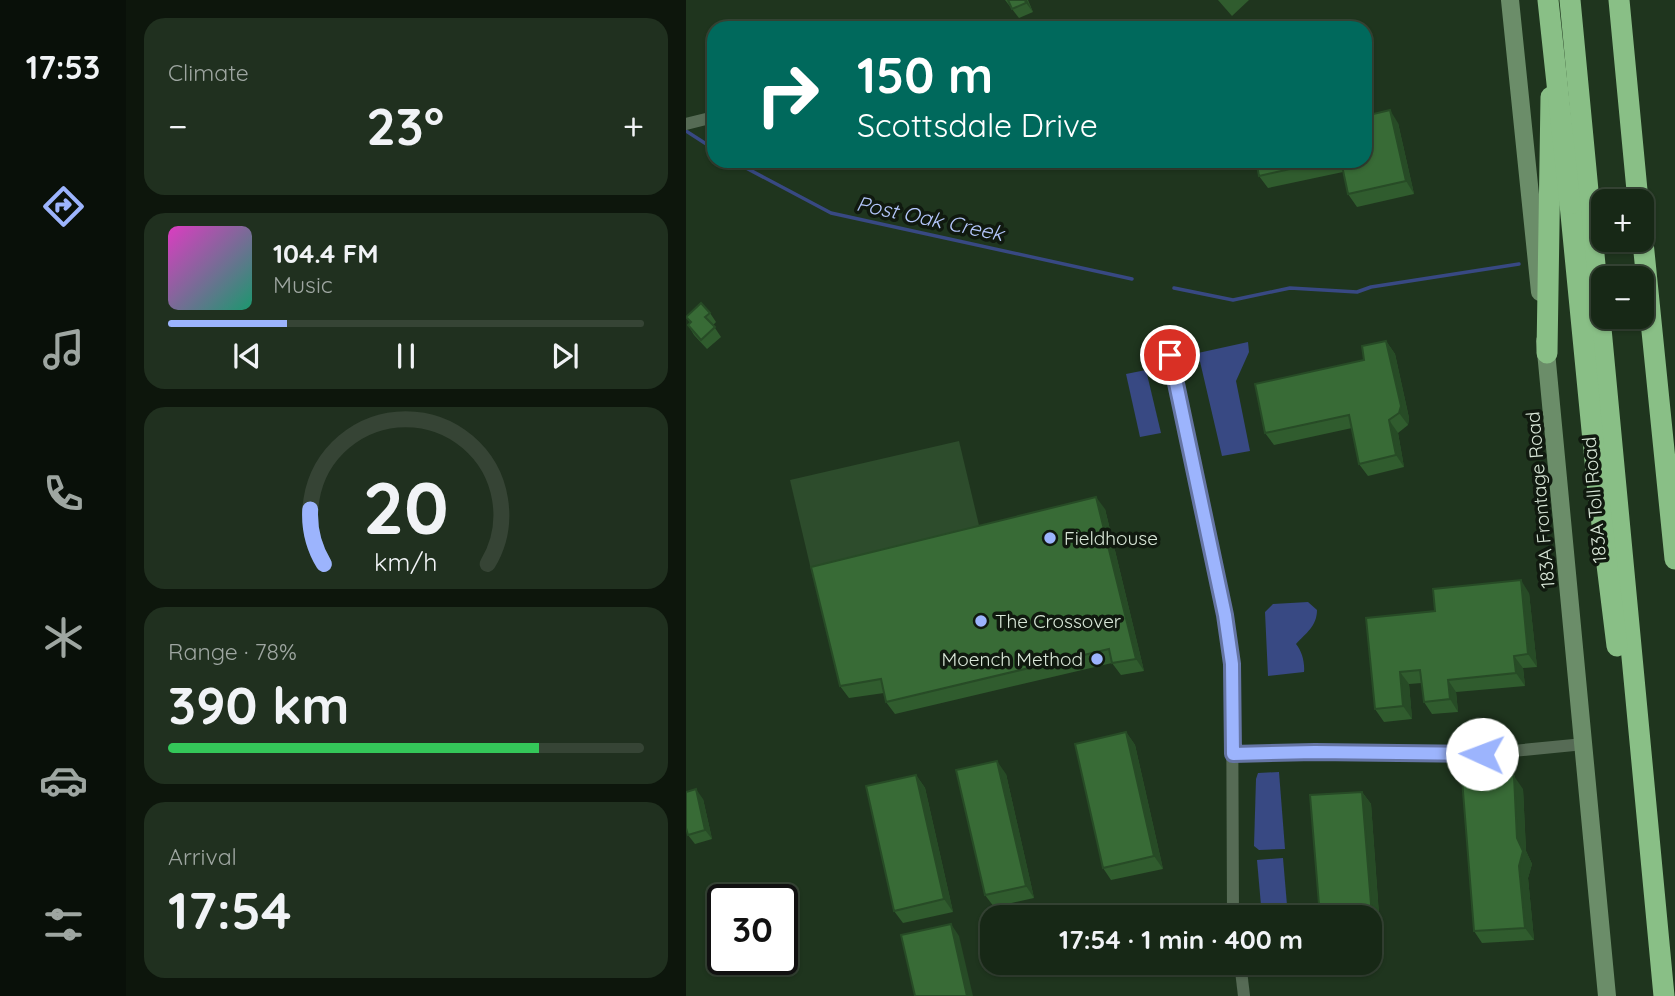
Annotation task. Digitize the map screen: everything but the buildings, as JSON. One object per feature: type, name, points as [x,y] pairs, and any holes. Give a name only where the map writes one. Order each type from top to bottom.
[{"type":"highway","points":[[1546,353],[1550,0]]},
{"type":"highway","points":[[1550,0],[1598,492],[1634,786],[1652,865]]},
{"type":"highway","name":"183A Toll Road","points":[[1570,0],[1664,996]]},
{"type":"highway","points":[[1619,0],[1637,189]]},
{"type":"highway","points":[[1644,252],[1675,559]]},
{"type":"main road","name":"183A Frontage Road","points":[[1510,0],[1607,996]]},
{"type":"street","points":[[686,124],[707,119]]},
{"type":"street","points":[[1170,355],[1227,627],[1232,664],[1233,905]]},
{"type":"street","points":[[1233,754],[1482,754],[1584,744]]},
{"type":"street","points":[[1242,975],[1244,996]]},
{"type":"green space","points":[[959,441],[982,538],[813,578],[790,480]]},
{"type":"water","points":[[1248,342],[1249,352],[1236,381],[1250,451],[1222,456],[1198,353]]},
{"type":"water","points":[[1146,370],[1161,433],[1140,437],[1126,374]]},
{"type":"water","points":[[1308,602],[1317,610],[1315,621],[1296,644],[1303,657],[1304,672],[1268,676],[1265,612],[1273,604]]},
{"type":"water","points":[[1279,772],[1285,849],[1259,850],[1254,846],[1256,779],[1258,773]]},
{"type":"water","points":[[1283,858],[1287,905],[1261,905],[1257,860]]},
{"type":"waterway","name":"Post Oak Creek","points":[[686,131],[707,144]]},
{"type":"waterway","name":"Post Oak Creek","points":[[746,168],[831,213],[1132,279]]},
{"type":"waterway","name":"Post Oak Creek","points":[[1174,288],[1233,300],[1290,288],[1357,292],[1371,287],[1519,264]]},
{"type":"place","name":"Fieldhouse","points":[[1050,538]]},
{"type":"place","name":"The Crossover","points":[[981,621]]},
{"type":"place","name":"Moench Method","points":[[1097,659]]},
{"type":"route","points":[[1170,355],[1225,615],[1232,664],[1233,754],[1482,754]]}]
